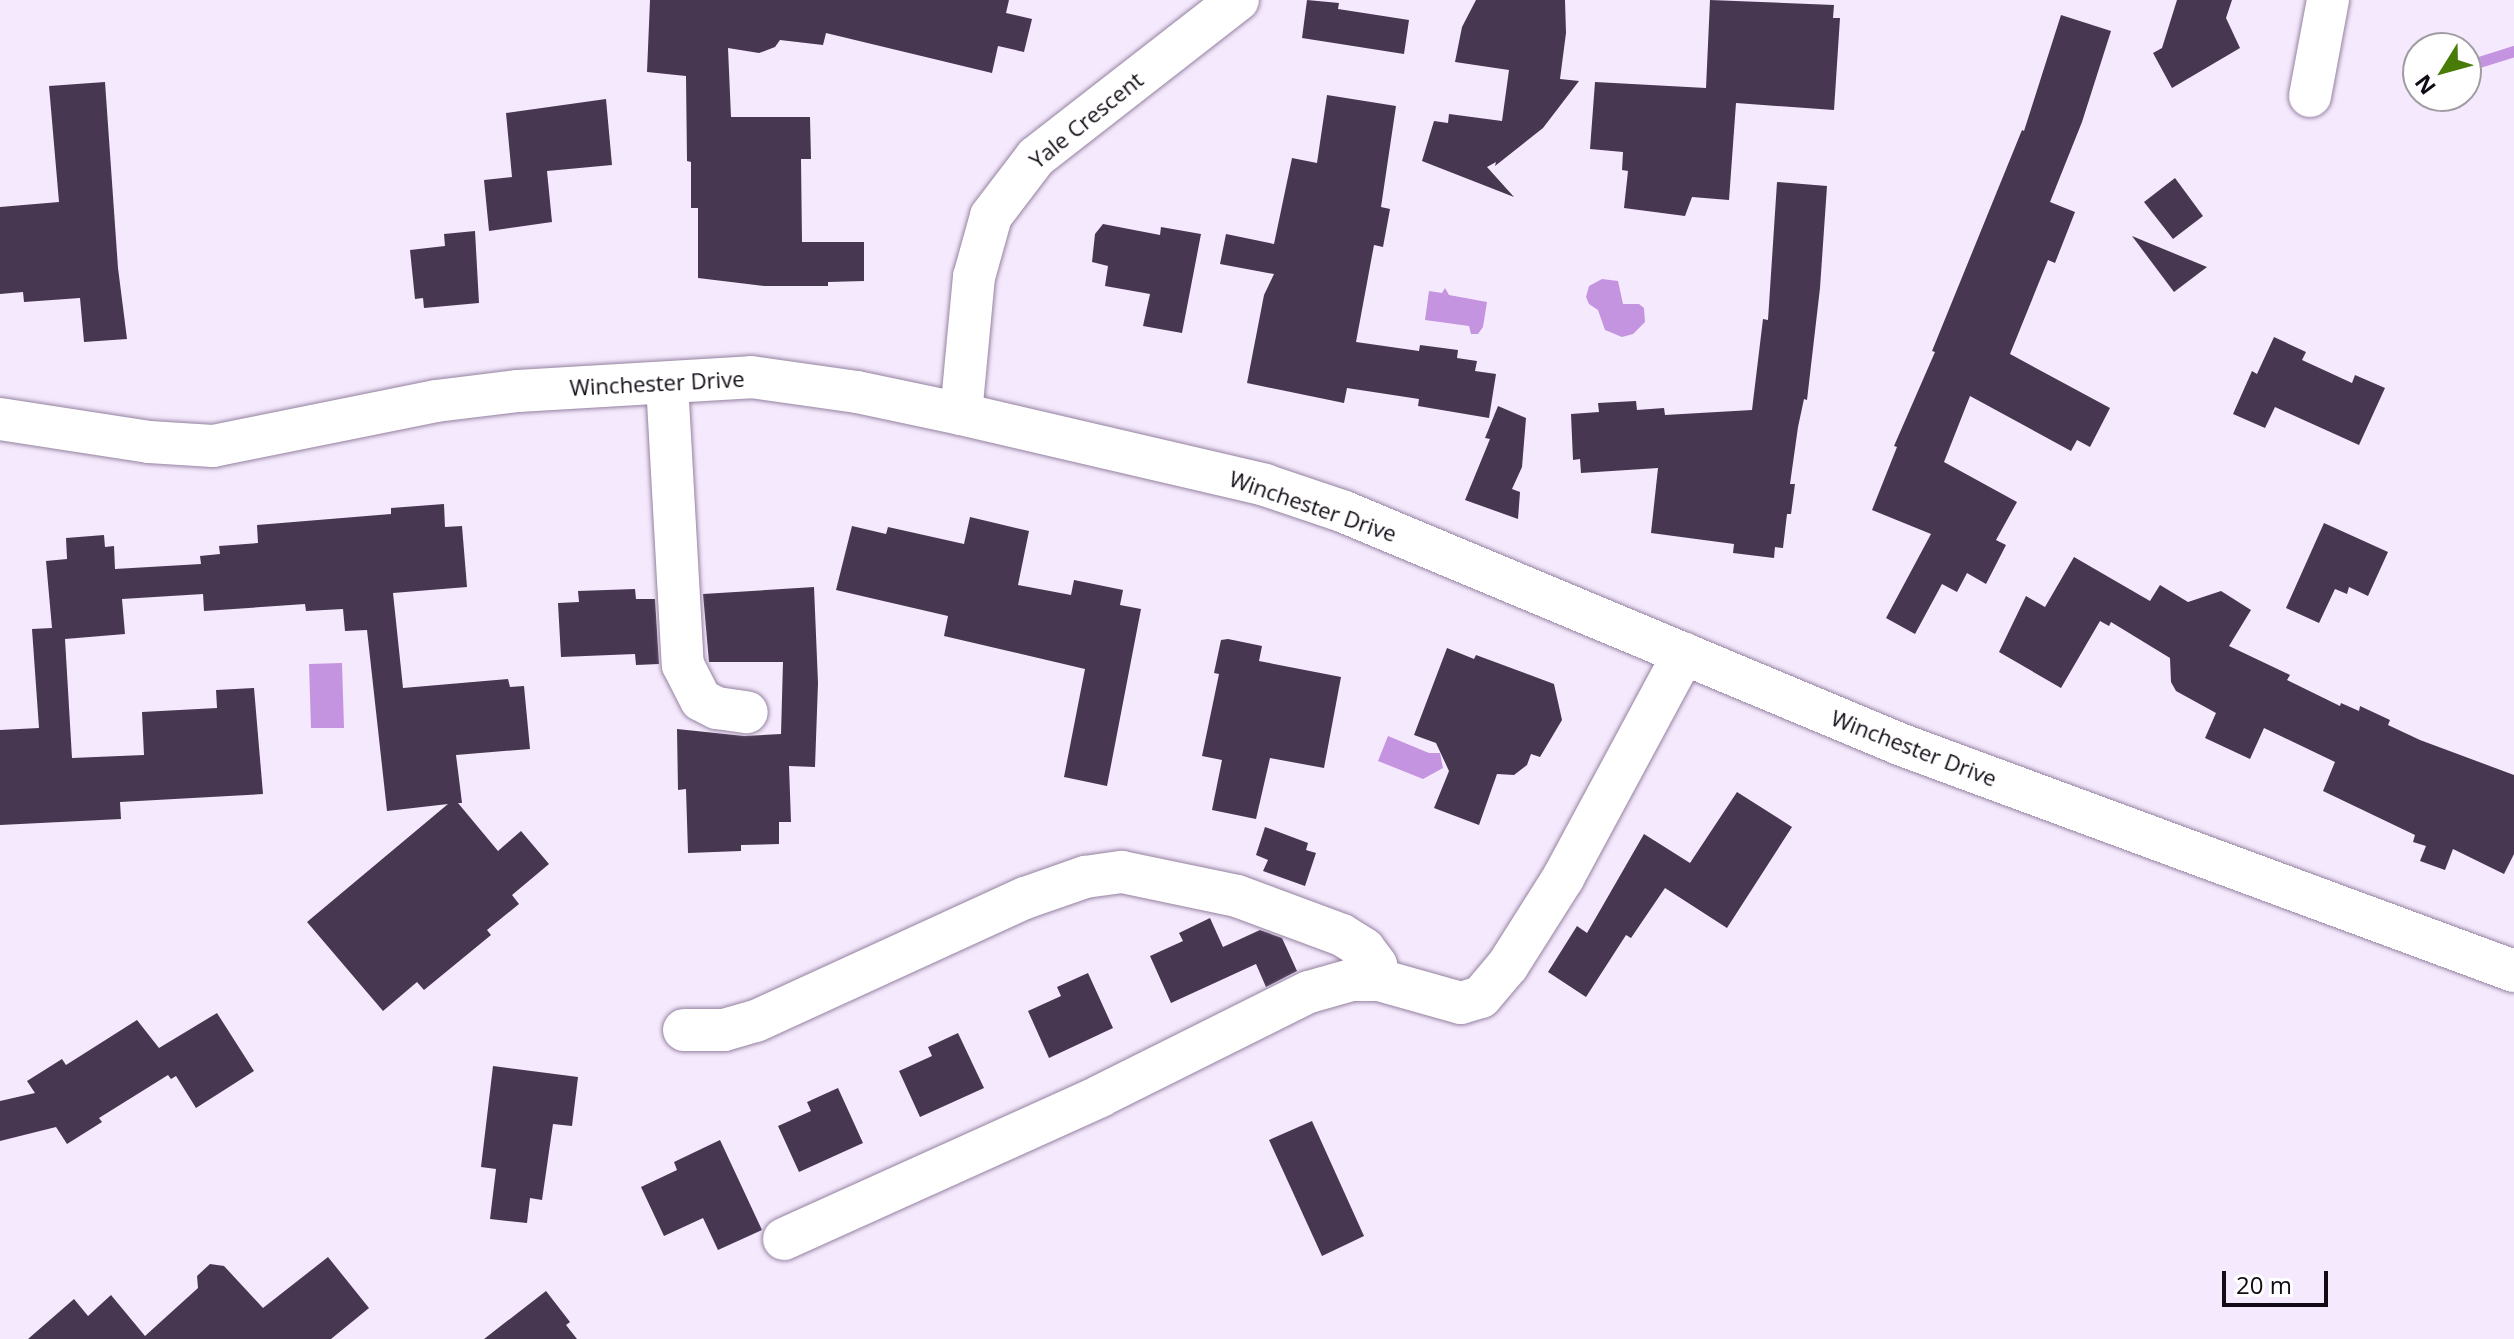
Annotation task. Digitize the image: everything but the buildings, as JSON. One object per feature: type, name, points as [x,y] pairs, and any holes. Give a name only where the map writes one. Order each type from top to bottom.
[{"type":"street","name":"Yale Crescent","points":[[961,414],[974,277],[991,216],[1036,157],[1238,0]]},
{"type":"street","points":[[2310,96],[2328,0]]},
{"type":"street","name":"Winchester Drive","points":[[0,419],[149,442],[213,446],[436,401],[518,391],[751,377],[857,392],[961,414],[1265,485],[1342,511],[1902,745],[2514,971]]},
{"type":"street","points":[[667,383],[683,665],[701,700],[717,708],[747,712]]},
{"type":"street","points":[[784,1239],[1100,1096],[1309,992],[1351,980],[1379,980],[1461,1003],[1481,997],[1494,984],[1563,878],[1684,653]]},
{"type":"street","points":[[684,1030],[724,1030],[756,1021],[1025,898],[1085,877],[1122,872],[1237,896],[1342,935],[1364,949],[1376,965],[1379,980]]},
{"type":"shaded area","points":[[1602,279],[1618,281],[1623,304],[1639,304],[1644,308],[1645,322],[1633,334],[1622,337],[1605,330],[1598,310],[1589,304],[1586,297],[1589,286]]},
{"type":"shaded area","points":[[1445,288],[1449,295],[1487,302],[1483,327],[1478,334],[1471,334],[1469,326],[1425,320],[1429,291],[1442,293]]},
{"type":"shaded area","points":[[342,663],[344,728],[311,728],[309,664]]},
{"type":"shaded area","points":[[1388,736],[1429,753],[1440,753],[1443,768],[1423,779],[1378,761]]},
{"type":"waterway","points":[[2482,61],[2514,51]]}]
